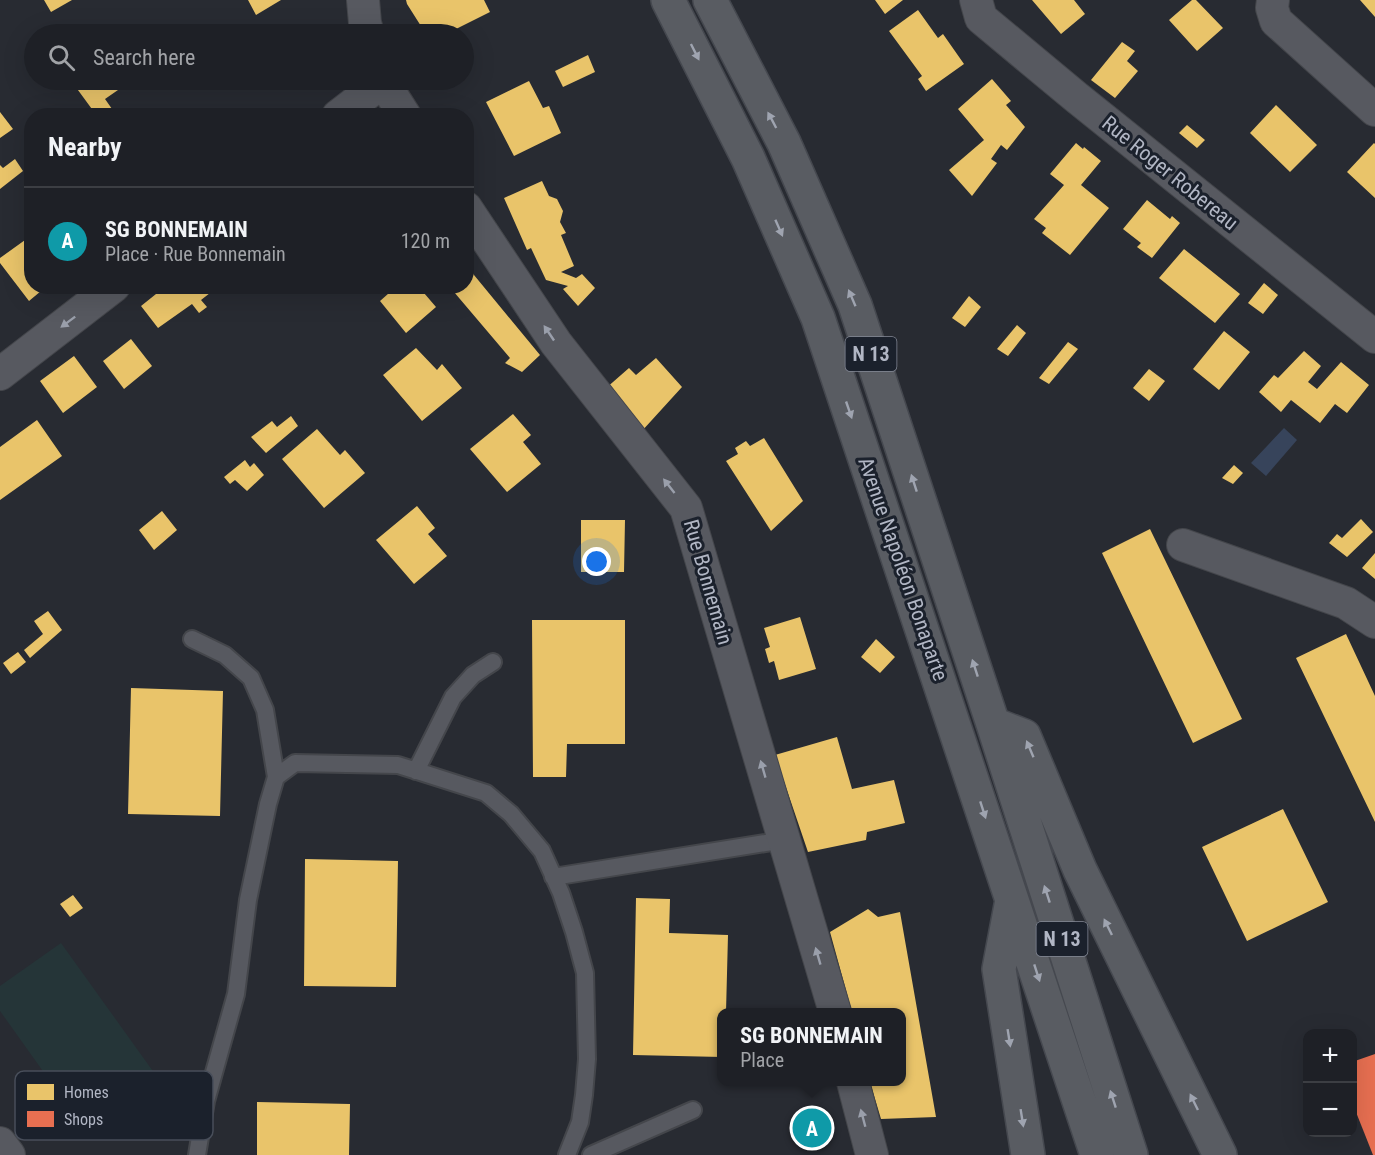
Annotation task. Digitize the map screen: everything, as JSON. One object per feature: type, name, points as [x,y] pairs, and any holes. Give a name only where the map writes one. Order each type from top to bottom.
[{"type":"main road","name":"Avenue Napoléon Bonaparte","points":[[668,0],[748,158],[818,318],[1097,1155]]},
{"type":"main road","name":"Avenue Napoléon Bonaparte","points":[[710,0],[784,143],[855,305],[993,724],[1131,1155]]},
{"type":"main road","points":[[993,724],[1024,736],[1080,870],[1220,1155]]},
{"type":"main road","points":[[1012,898],[999,969],[1028,1155]]},
{"type":"street","points":[[363,0],[365,24]]},
{"type":"street","name":"Rue Roger Robereau","points":[[976,0],[981,18],[1375,337]]},
{"type":"street","points":[[1273,0],[1272,9],[1276,21],[1375,110]]},
{"type":"street","points":[[348,108],[371,90]]},
{"type":"street","points":[[388,90],[400,108]]},
{"type":"street","name":"Rue Bonnemain","points":[[474,220],[556,343],[686,508],[834,1008]]},
{"type":"street","points":[[0,374],[104,294]]},
{"type":"street","points":[[1184,545],[1346,603],[1375,622]]},
{"type":"street","points":[[855,1086],[872,1155]]},
{"type":"street","points":[[0,1143],[9,1155]]},
{"type":"lane","points":[[192,639],[225,655],[251,678],[265,710],[276,777],[268,804],[248,900],[236,994],[213,1079]]},
{"type":"lane","points":[[416,771],[453,697],[473,675],[492,662]]},
{"type":"lane","points":[[276,777],[295,763],[398,765],[486,793],[511,814],[542,851],[574,932],[585,973],[584,1095],[580,1122],[567,1155]]},
{"type":"lane","points":[[553,877],[784,840]]},
{"type":"lane","points":[[591,1155],[693,1110]]},
{"type":"lane","points":[[197,1155],[200,1140]]},
{"type":"shaded area","points":[[61,943],[153,1071],[43,1071],[0,1011],[0,986]]},
{"type":"water","points":[[1284,428],[1297,440],[1266,476],[1251,463]]},
{"type":"building: Homes","points":[[44,0],[72,0],[51,12]]},
{"type":"building: Homes","points":[[248,0],[281,0],[256,15]]},
{"type":"building: Homes","points":[[406,0],[484,0],[490,12],[466,24],[420,24]]},
{"type":"building: Homes","points":[[875,0],[903,0],[885,14]]},
{"type":"building: Homes","points":[[1032,0],[1074,0],[1085,14],[1061,34]]},
{"type":"building: Homes","points":[[1192,0],[1196,0],[1223,28],[1197,51],[1169,20]]},
{"type":"building: Homes","points":[[1360,0],[1375,0],[1375,17]]},
{"type":"building: Homes","points":[[918,10],[938,38],[943,34],[964,64],[926,91],[918,79],[922,76],[889,31]]},
{"type":"building: Homes","points":[[1122,42],[1135,51],[1127,61],[1138,71],[1115,98],[1091,80]]},
{"type":"building: Homes","points":[[588,55],[595,72],[563,87],[555,71]]},
{"type":"building: Homes","points":[[992,79],[1011,101],[1006,105],[1025,127],[1007,150],[1001,145],[991,159],[997,163],[972,196],[949,170],[984,140],[958,109]]},
{"type":"building: Homes","points":[[529,81],[543,108],[549,106],[561,133],[514,156],[486,102]]},
{"type":"building: Homes","points":[[78,90],[118,90],[105,99],[111,108],[91,108]]},
{"type":"building: Homes","points":[[346,90],[355,90],[350,97]]},
{"type":"building: Homes","points":[[1276,105],[1317,145],[1290,172],[1250,133]]},
{"type":"building: Homes","points":[[0,112],[13,129],[0,138]]},
{"type":"building: Homes","points":[[1187,125],[1205,140],[1197,148],[1179,133]]},
{"type":"building: Homes","points":[[1076,143],[1101,161],[1081,185],[1109,208],[1070,255],[1042,233],[1046,228],[1034,219],[1064,185],[1050,174]]},
{"type":"building: Homes","points":[[1375,144],[1375,198],[1347,172]]},
{"type":"building: Homes","points":[[15,159],[23,171],[0,189],[0,165],[3,168]]},
{"type":"building: Homes","points":[[542,181],[549,196],[557,199],[563,211],[560,222],[566,233],[561,235],[574,266],[561,272],[576,278],[582,274],[595,288],[578,306],[563,289],[568,286],[546,280],[531,248],[527,250],[504,198]]},
{"type":"building: Homes","points":[[1147,200],[1170,219],[1172,216],[1180,223],[1152,258],[1137,247],[1141,243],[1123,229]]},
{"type":"building: Homes","points":[[24,241],[24,294],[37,294],[29,301],[0,263],[0,258]]},
{"type":"building: Homes","points":[[1184,249],[1240,294],[1215,323],[1159,278]]},
{"type":"building: Homes","points":[[474,275],[540,355],[522,372],[505,363],[510,358],[456,294],[474,294]]},
{"type":"building: Homes","points":[[1264,283],[1278,295],[1263,314],[1248,303]]},
{"type":"building: Homes","points":[[156,294],[209,294],[201,300],[207,307],[199,313],[192,304],[158,328],[141,306]]},
{"type":"building: Homes","points":[[388,294],[425,294],[436,307],[406,333],[380,301]]},
{"type":"building: Homes","points":[[969,296],[981,307],[965,327],[952,318]]},
{"type":"building: Homes","points":[[1017,325],[1026,333],[1008,356],[997,349]]},
{"type":"building: Homes","points":[[1224,331],[1250,352],[1219,390],[1193,369]]},
{"type":"building: Homes","points":[[131,339],[152,366],[124,389],[103,361]]},
{"type":"building: Homes","points":[[1068,342],[1078,349],[1049,384],[1039,378]]},
{"type":"building: Homes","points":[[416,348],[437,370],[442,364],[462,388],[422,421],[383,375]]},
{"type":"building: Homes","points":[[1304,351],[1321,366],[1308,382],[1317,389],[1341,362],[1369,385],[1347,413],[1335,404],[1320,423],[1291,400],[1281,412],[1259,392],[1274,375],[1278,378]]},
{"type":"building: Homes","points":[[74,356],[97,387],[63,413],[40,381]]},
{"type":"building: Homes","points":[[656,358],[682,387],[641,432],[605,389],[629,368],[636,375]]},
{"type":"building: Homes","points":[[1149,369],[1165,381],[1149,401],[1133,388]]},
{"type":"building: Homes","points":[[513,414],[531,435],[523,442],[541,464],[507,492],[470,449]]},
{"type":"building: Homes","points":[[291,416],[298,426],[266,453],[251,437],[272,421],[277,427]]},
{"type":"building: Homes","points":[[37,420],[62,456],[0,500],[0,447]]},
{"type":"building: Homes","points":[[317,429],[340,455],[345,450],[365,473],[324,508],[282,459]]},
{"type":"building: Homes","points":[[764,438],[803,501],[771,531],[726,461],[738,454],[735,448],[746,441],[750,446]]},
{"type":"building: Homes","points":[[245,460],[250,467],[254,463],[264,475],[247,491],[235,480],[230,484],[224,477]]},
{"type":"building: Homes","points":[[1234,465],[1243,473],[1233,484],[1222,478]]},
{"type":"building: Homes","points":[[417,506],[435,528],[428,534],[447,556],[414,584],[376,540]]},
{"type":"building: Homes","points":[[162,511],[177,530],[154,550],[139,530]]},
{"type":"building: Homes","points":[[1361,519],[1373,532],[1347,557],[1329,543],[1337,534],[1342,538]]},
{"type":"building: Homes","points":[[581,520],[625,520],[624,572],[581,572]]},
{"type":"building: Homes","points":[[1150,529],[1242,719],[1193,743],[1102,553]]},
{"type":"building: Homes","points":[[1375,553],[1375,579],[1362,568]]},
{"type":"building: Homes","points":[[48,611],[62,630],[30,658],[24,650],[43,634],[34,621]]},
{"type":"building: Homes","points":[[800,617],[816,669],[779,680],[774,661],[769,663],[765,649],[770,647],[764,628]]},
{"type":"building: Homes","points":[[532,620],[625,620],[625,744],[567,744],[566,777],[533,777]]},
{"type":"building: Homes","points":[[1346,634],[1375,696],[1375,822],[1296,658]]},
{"type":"building: Homes","points":[[876,639],[895,657],[880,673],[861,657]]},
{"type":"building: Homes","points":[[18,652],[26,662],[11,674],[3,663]]},
{"type":"building: Homes","points":[[131,688],[223,691],[220,816],[128,814]]},
{"type":"building: Homes","points":[[837,737],[852,789],[894,780],[905,823],[867,832],[866,840],[808,852],[775,755]]},
{"type":"building: Homes","points":[[1283,809],[1328,902],[1247,941],[1202,847]]},
{"type":"building: Homes","points":[[305,859],[398,861],[396,987],[304,986]]},
{"type":"building: Homes","points":[[73,895],[83,908],[70,917],[60,904]]},
{"type":"building: Homes","points":[[636,898],[670,899],[669,933],[728,935],[726,1008],[717,1008],[717,1057],[633,1055]]},
{"type":"building: Homes","points":[[868,909],[878,917],[900,912],[936,1117],[881,1119],[871,1086],[906,1086],[906,1008],[851,1008],[830,932]]},
{"type":"building: Homes","points":[[257,1102],[350,1104],[349,1155],[257,1155]]},
{"type":"building: Homes","points":[[822,1113],[826,1132],[804,1140],[797,1123]]},
{"type":"building: Shops","points":[[1375,1054],[1375,1155],[1373,1155],[1357,1115],[1357,1060]]},
{"type":"place","name":"SG BONNEMAIN","points":[[812,1128]]}]
